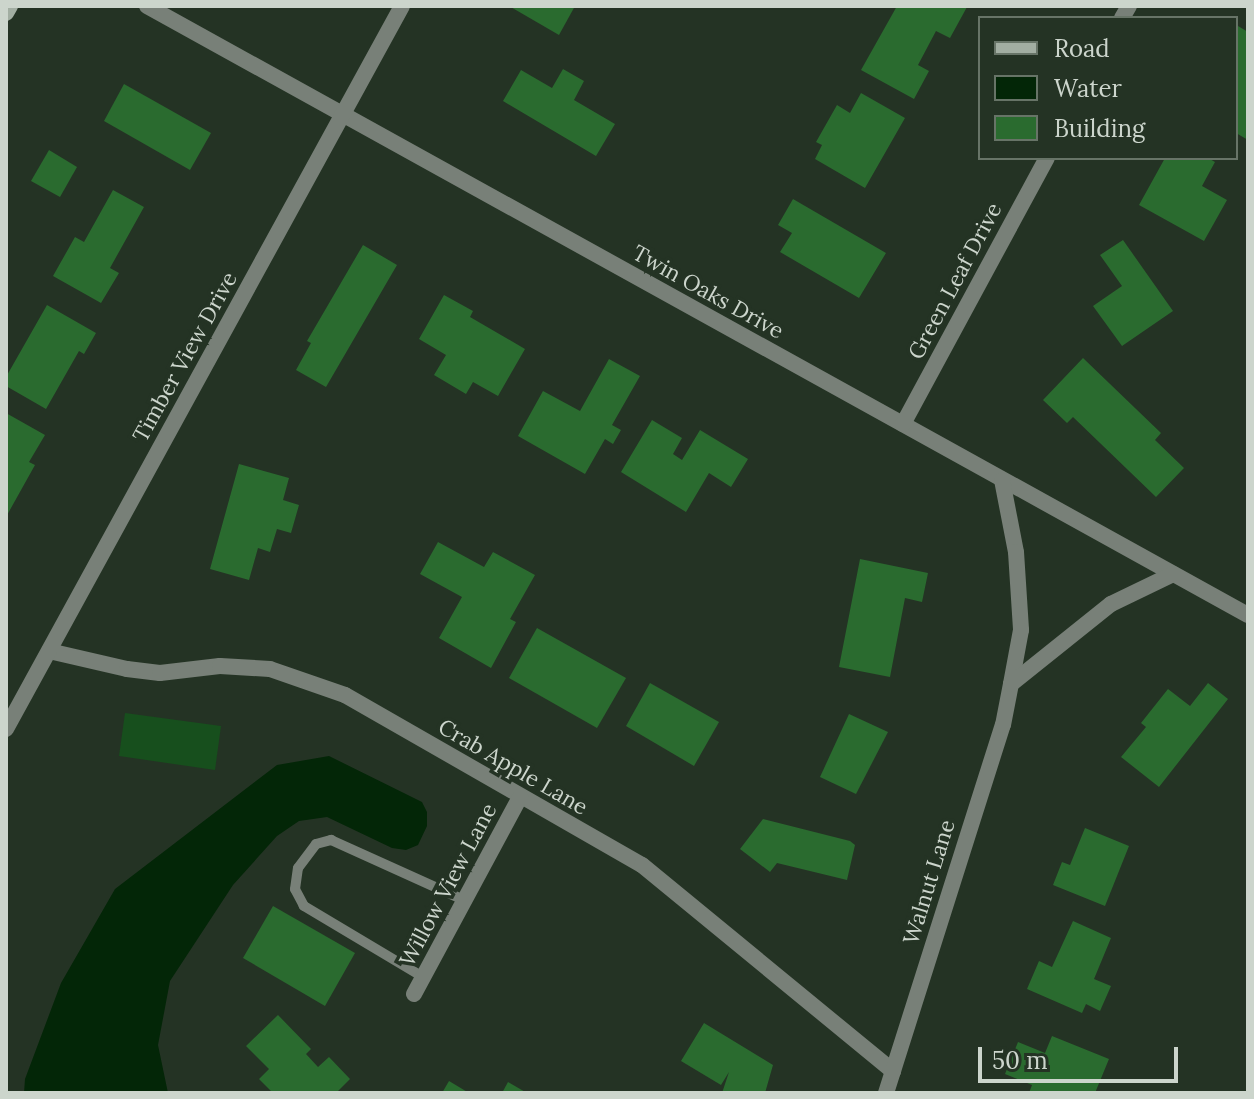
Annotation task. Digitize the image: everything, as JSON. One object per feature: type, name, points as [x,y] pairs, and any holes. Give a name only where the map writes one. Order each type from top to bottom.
[{"type":"street","points":[[6,13],[10,6]]},
{"type":"street","name":"Twin Oaks Drive","points":[[147,6],[1248,615]]},
{"type":"street","name":"Timber View Drive","points":[[6,729],[402,6]]},
{"type":"street","name":"Green Leaf Drive","points":[[903,424],[1046,160]]},
{"type":"street","name":"Walnut Lane","points":[[886,1093],[1003,725],[1011,684],[1021,630],[1016,552],[1002,480]]},
{"type":"street","points":[[1011,684],[1111,604],[1173,574]]},
{"type":"street","name":"Crab Apple Lane","points":[[49,651],[149,672],[240,666],[294,675],[345,695],[642,865],[893,1071]]},
{"type":"street","name":"Willow View Lane","points":[[414,994],[520,797]]},
{"type":"lane","points":[[423,977],[304,906],[295,889],[298,868],[316,844],[331,840],[464,900]]},
{"type":"shaded area","points":[[125,713],[221,726],[215,770],[119,756]]},
{"type":"water","points":[[329,756],[422,802],[427,812],[427,826],[418,845],[406,850],[392,848],[327,817],[299,821],[277,836],[233,885],[170,981],[158,1045],[168,1093],[24,1093],[25,1079],[61,983],[115,889],[277,765]]},
{"type":"building","points":[[509,6],[575,6],[559,35]]},
{"type":"building","points":[[897,6],[967,7],[950,38],[936,31],[918,65],[929,71],[914,99],[861,70]]},
{"type":"building","points":[[1238,26],[1248,32],[1248,140],[1238,134]]},
{"type":"building","points":[[563,69],[584,81],[574,100],[615,124],[596,156],[503,101],[521,70],[552,88]]},
{"type":"building","points":[[124,84],[211,133],[190,170],[104,121]]},
{"type":"building","points":[[861,93],[905,118],[865,188],[815,159],[822,145],[816,142],[837,105],[850,113]]},
{"type":"building","points":[[49,150],[77,167],[60,197],[31,181]]},
{"type":"building","points":[[1164,160],[1215,162],[1202,186],[1227,200],[1204,241],[1139,205]]},
{"type":"building","points":[[113,190],[144,207],[110,268],[119,273],[101,303],[53,276],[75,237],[84,242]]},
{"type":"building","points":[[793,199],[886,253],[859,298],[780,252],[792,233],[778,225]]},
{"type":"building","points":[[1123,240],[1173,311],[1122,346],[1093,306],[1122,286],[1100,255]]},
{"type":"building","points":[[363,245],[397,265],[326,387],[296,370],[311,343],[307,341]]},
{"type":"building","points":[[444,295],[473,311],[470,317],[525,349],[498,396],[473,382],[466,394],[434,375],[446,355],[419,339]]},
{"type":"building","points":[[47,305],[96,333],[84,354],[79,351],[46,409],[6,386],[6,377]]},
{"type":"building","points":[[1083,358],[1161,433],[1155,440],[1184,468],[1156,497],[1073,417],[1067,423],[1043,400]]},
{"type":"building","points":[[609,359],[640,376],[612,425],[621,430],[613,444],[605,439],[585,474],[518,436],[543,391],[580,411]]},
{"type":"building","points":[[6,413],[45,435],[29,462],[35,465],[6,517]]},
{"type":"building","points":[[652,420],[682,438],[673,454],[682,460],[700,430],[748,459],[731,487],[709,473],[686,512],[621,472]]},
{"type":"building","points":[[239,464],[289,478],[283,500],[299,505],[291,533],[277,529],[270,552],[258,548],[249,580],[210,569]]},
{"type":"building","points":[[438,542],[484,567],[493,552],[535,575],[510,619],[516,622],[491,668],[439,638],[462,597],[420,574]]},
{"type":"building","points":[[860,559],[928,573],[922,602],[905,598],[890,677],[839,667]]},
{"type":"building","points":[[537,628],[626,678],[597,728],[509,678]]},
{"type":"building","points":[[650,683],[719,722],[694,766],[626,726]]},
{"type":"building","points":[[1208,683],[1228,699],[1159,787],[1121,757],[1146,727],[1141,723],[1168,689],[1190,706]]},
{"type":"building","points":[[849,714],[888,732],[856,794],[820,777]]},
{"type":"building","points":[[763,819],[850,841],[855,845],[847,880],[777,863],[770,872],[740,849]]},
{"type":"building","points":[[1085,828],[1129,846],[1105,906],[1053,885],[1062,862],[1070,865]]},
{"type":"building","points":[[273,906],[355,953],[325,1006],[243,958]]},
{"type":"building","points":[[1073,921],[1111,938],[1094,979],[1111,986],[1100,1011],[1086,1004],[1082,1013],[1027,989],[1039,961],[1052,967]]},
{"type":"building","points":[[278,1015],[311,1049],[306,1054],[318,1067],[329,1057],[350,1079],[336,1093],[273,1093],[259,1079],[269,1069],[246,1046]]},
{"type":"building","points":[[704,1023],[773,1065],[765,1093],[722,1093],[729,1072],[721,1085],[681,1061]]},
{"type":"building","points":[[1052,1036],[1109,1059],[1095,1093],[1029,1093],[1032,1085],[1005,1074],[1018,1042],[1045,1053]]},
{"type":"building","points":[[449,1081],[469,1093],[442,1093]]},
{"type":"building","points":[[508,1082],[527,1093],[502,1093]]}]
